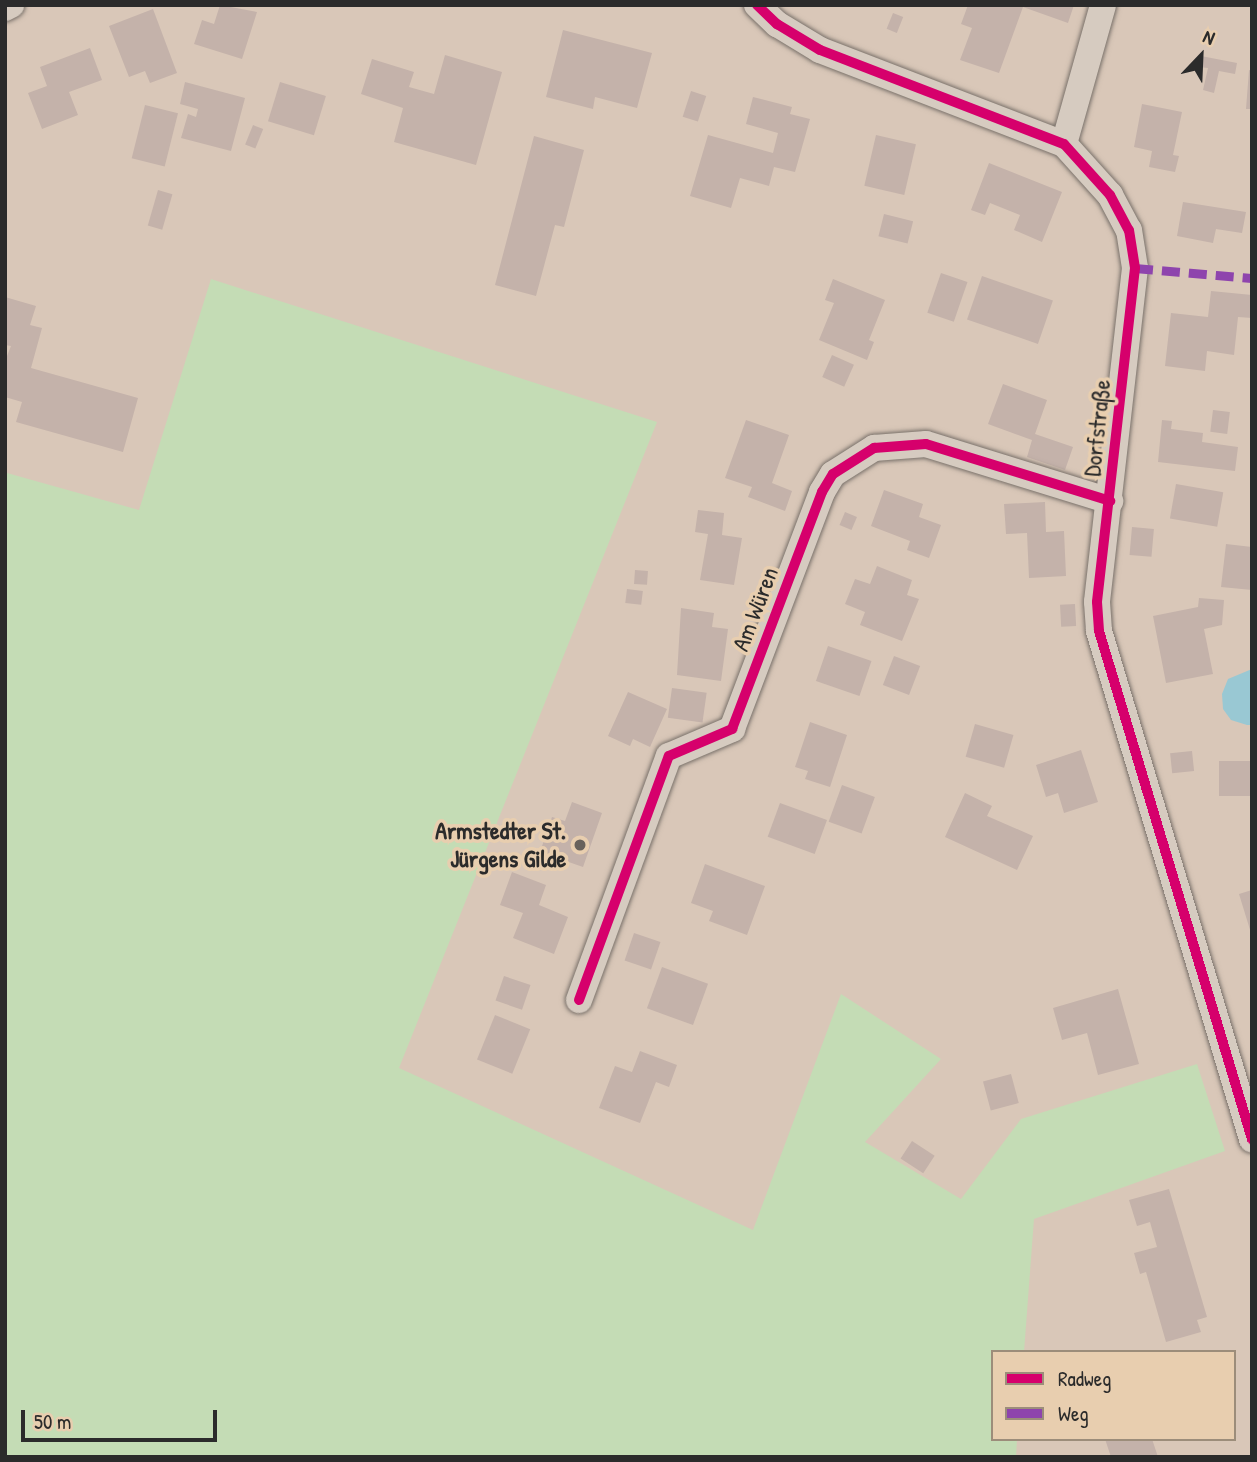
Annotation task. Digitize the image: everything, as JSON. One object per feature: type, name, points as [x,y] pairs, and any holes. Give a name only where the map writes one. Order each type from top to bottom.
[{"type":"street","points":[[5,8],[11,5]]},
{"type":"street","name":"Dorfstraße","points":[[757,5],[777,24],[820,50],[1064,144],[1110,195],[1129,230],[1135,268],[1097,602],[1106,665],[1252,1139]]},
{"type":"street","points":[[1064,144],[1102,5]]},
{"type":"street","name":"Am Würen","points":[[579,1000],[669,756],[733,729],[822,492],[833,474],[874,448],[926,444],[1110,501]]},
{"type":"green space","points":[[211,279],[657,422],[399,1068],[753,1230],[841,994],[941,1059],[865,1142],[961,1199],[1021,1119],[1197,1064],[1225,1151],[1034,1219],[1024,1350],[991,1350],[991,1441],[1017,1441],[1016,1457],[5,1457],[5,478],[7,473],[139,510]]},
{"type":"water","points":[[1252,669],[1252,725],[1247,725],[1231,720],[1223,709],[1222,694],[1228,679]]},
{"type":"building","points":[[220,5],[257,12],[242,59],[194,44],[202,20],[214,24]]},
{"type":"building","points":[[968,5],[1074,5],[1068,23],[1023,7],[999,73],[960,60],[972,28],[961,24]]},
{"type":"building","points":[[153,9],[177,73],[150,83],[145,71],[129,77],[109,26]]},
{"type":"building","points":[[893,13],[903,17],[897,33],[887,29]]},
{"type":"building","points":[[563,30],[652,53],[637,108],[595,97],[593,109],[546,97]]},
{"type":"building","points":[[90,48],[102,80],[69,92],[78,115],[42,129],[28,93],[47,86],[40,67]]},
{"type":"building","points":[[445,55],[502,72],[476,165],[394,142],[403,108],[361,94],[372,59],[414,72],[409,87],[434,94]]},
{"type":"building","points":[[1201,56],[1237,63],[1235,74],[1219,71],[1214,93],[1203,90],[1208,68],[1199,67]]},
{"type":"building","points":[[1249,70],[1252,71],[1252,109],[1246,109]]},
{"type":"building","points":[[185,82],[245,98],[231,151],[181,138],[188,114],[196,117],[198,109],[180,104]]},
{"type":"building","points":[[280,82],[326,96],[314,135],[268,121]]},
{"type":"building","points":[[691,91],[706,96],[698,122],[683,117]]},
{"type":"building","points":[[753,97],[792,107],[790,114],[810,119],[795,172],[774,167],[769,186],[740,178],[731,208],[690,196],[708,135],[773,153],[778,133],[746,124]]},
{"type":"building","points":[[1142,104],[1182,112],[1173,155],[1179,156],[1175,172],[1149,167],[1152,151],[1134,147]]},
{"type":"building","points":[[145,105],[178,113],[165,167],[132,158]]},
{"type":"building","points":[[253,125],[263,129],[255,149],[245,144]]},
{"type":"building","points":[[876,135],[916,144],[904,195],[864,186]]},
{"type":"building","points":[[534,136],[584,150],[564,227],[555,225],[536,296],[495,285]]},
{"type":"building","points":[[989,163],[1062,192],[1042,242],[1014,230],[1020,215],[990,203],[985,215],[971,210]]},
{"type":"building","points":[[158,190],[172,194],[162,230],[148,226]]},
{"type":"building","points":[[1183,202],[1246,212],[1242,233],[1216,229],[1213,243],[1177,236]]},
{"type":"building","points":[[884,214],[913,221],[908,244],[878,236]]},
{"type":"building","points":[[941,273],[967,282],[954,322],[927,313]]},
{"type":"building","points":[[982,276],[1053,300],[1038,344],[967,319]]},
{"type":"building","points":[[833,279],[885,300],[869,340],[874,342],[867,360],[819,340],[834,303],[825,300]]},
{"type":"building","points":[[1211,291],[1252,295],[1252,318],[1238,317],[1234,355],[1207,351],[1205,371],[1165,366],[1171,313],[1208,317]]},
{"type":"building","points":[[5,297],[36,306],[30,325],[42,328],[31,368],[138,398],[123,452],[16,422],[22,402],[5,397],[5,361],[11,346],[5,345]]},
{"type":"building","points":[[832,355],[854,365],[844,387],[822,377]]},
{"type":"building","points":[[1003,384],[1047,400],[1035,434],[1073,447],[1065,470],[1027,457],[1032,440],[988,424]]},
{"type":"building","points":[[1213,410],[1230,412],[1227,434],[1210,432]]},
{"type":"building","points":[[746,420],[789,435],[772,483],[792,491],[785,511],[748,497],[752,487],[725,478]]},
{"type":"building","points":[[1162,420],[1172,421],[1171,429],[1203,433],[1202,442],[1238,447],[1235,471],[1158,462]]},
{"type":"building","points":[[1176,484],[1223,492],[1217,527],[1170,518]]},
{"type":"building","points":[[884,490],[923,504],[919,517],[941,525],[929,558],[907,550],[910,541],[871,526]]},
{"type":"building","points":[[1045,502],[1046,532],[1064,531],[1066,576],[1029,578],[1027,533],[1006,534],[1004,504]]},
{"type":"building","points":[[698,510],[724,513],[722,535],[742,538],[734,585],[700,580],[708,534],[695,532]]},
{"type":"building","points":[[845,512],[857,517],[851,530],[840,525]]},
{"type":"building","points":[[1132,527],[1154,529],[1151,557],[1130,555]]},
{"type":"building","points":[[1226,544],[1252,547],[1252,590],[1221,587]]},
{"type":"building","points":[[877,566],[912,580],[907,595],[919,599],[902,641],[860,625],[865,612],[845,604],[855,579],[870,584]]},
{"type":"building","points":[[635,570],[648,571],[647,585],[634,584]]},
{"type":"building","points":[[627,589],[643,591],[641,605],[625,603]]},
{"type":"building","points":[[1199,598],[1224,600],[1222,625],[1204,629],[1213,674],[1166,683],[1153,616],[1198,607]]},
{"type":"building","points":[[1075,604],[1076,626],[1061,627],[1060,605]]},
{"type":"building","points":[[681,608],[714,613],[712,627],[728,629],[721,681],[677,675]]},
{"type":"building","points":[[828,646],[871,661],[859,696],[816,681]]},
{"type":"building","points":[[894,656],[920,666],[909,695],[883,685]]},
{"type":"building","points":[[672,688],[707,693],[702,723],[668,718]]},
{"type":"building","points":[[628,692],[667,709],[650,747],[633,739],[630,746],[608,736]]},
{"type":"building","points":[[810,722],[847,735],[830,787],[805,779],[808,771],[795,767]]},
{"type":"building","points":[[975,724],[1013,735],[1004,768],[966,757]]},
{"type":"building","points":[[1081,750],[1098,802],[1064,813],[1058,793],[1046,797],[1036,765]]},
{"type":"building","points":[[1192,751],[1194,771],[1172,773],[1170,753]]},
{"type":"building","points":[[1219,761],[1252,761],[1252,796],[1219,796]]},
{"type":"building","points":[[842,785],[875,797],[862,834],[829,822]]},
{"type":"building","points":[[965,793],[992,806],[987,816],[1033,836],[1017,870],[945,837]]},
{"type":"building","points":[[572,802],[602,813],[583,867],[540,852],[552,817],[565,821]]},
{"type":"building","points":[[780,803],[827,820],[815,854],[768,837]]},
{"type":"building","points":[[705,864],[765,886],[747,935],[709,921],[713,911],[691,903]]},
{"type":"building","points":[[512,872],[546,885],[539,905],[568,917],[554,954],[513,938],[523,913],[500,905]]},
{"type":"building","points":[[1252,890],[1252,933],[1251,933],[1239,894]]},
{"type":"building","points":[[634,933],[660,942],[651,970],[625,960]]},
{"type":"building","points":[[662,967],[708,984],[693,1025],[647,1008]]},
{"type":"building","points":[[504,976],[530,985],[522,1010],[496,1001]]},
{"type":"building","points":[[1118,989],[1139,1064],[1098,1075],[1087,1033],[1062,1040],[1053,1008]]},
{"type":"building","points":[[495,1015],[530,1029],[512,1074],[477,1060]]},
{"type":"building","points":[[640,1051],[677,1065],[669,1087],[656,1082],[640,1123],[599,1108],[615,1066],[632,1072]]},
{"type":"building","points":[[1011,1074],[1019,1103],[991,1110],[983,1082]]},
{"type":"building","points":[[912,1141],[935,1156],[923,1173],[901,1159]]},
{"type":"building","points":[[1169,1189],[1207,1317],[1197,1320],[1201,1332],[1166,1342],[1146,1272],[1140,1274],[1134,1253],[1157,1247],[1150,1222],[1137,1226],[1129,1200]]},
{"type":"building","points":[[1106,1441],[1153,1441],[1158,1457],[1111,1457]]},
{"type":"marked path","points":[[1135,268],[1252,278]]},
{"type":"cycle path","points":[[757,5],[777,24],[820,50],[1064,144],[1110,195],[1129,230],[1135,268],[1097,602],[1099,631],[1252,1139]]},
{"type":"cycle path","points":[[579,1000],[669,756],[732,729],[822,492],[833,474],[874,448],[926,444],[1110,501]]},
{"type":"place","name":"Armstedter St. Jürgens Gilde","points":[[580,845]]}]
